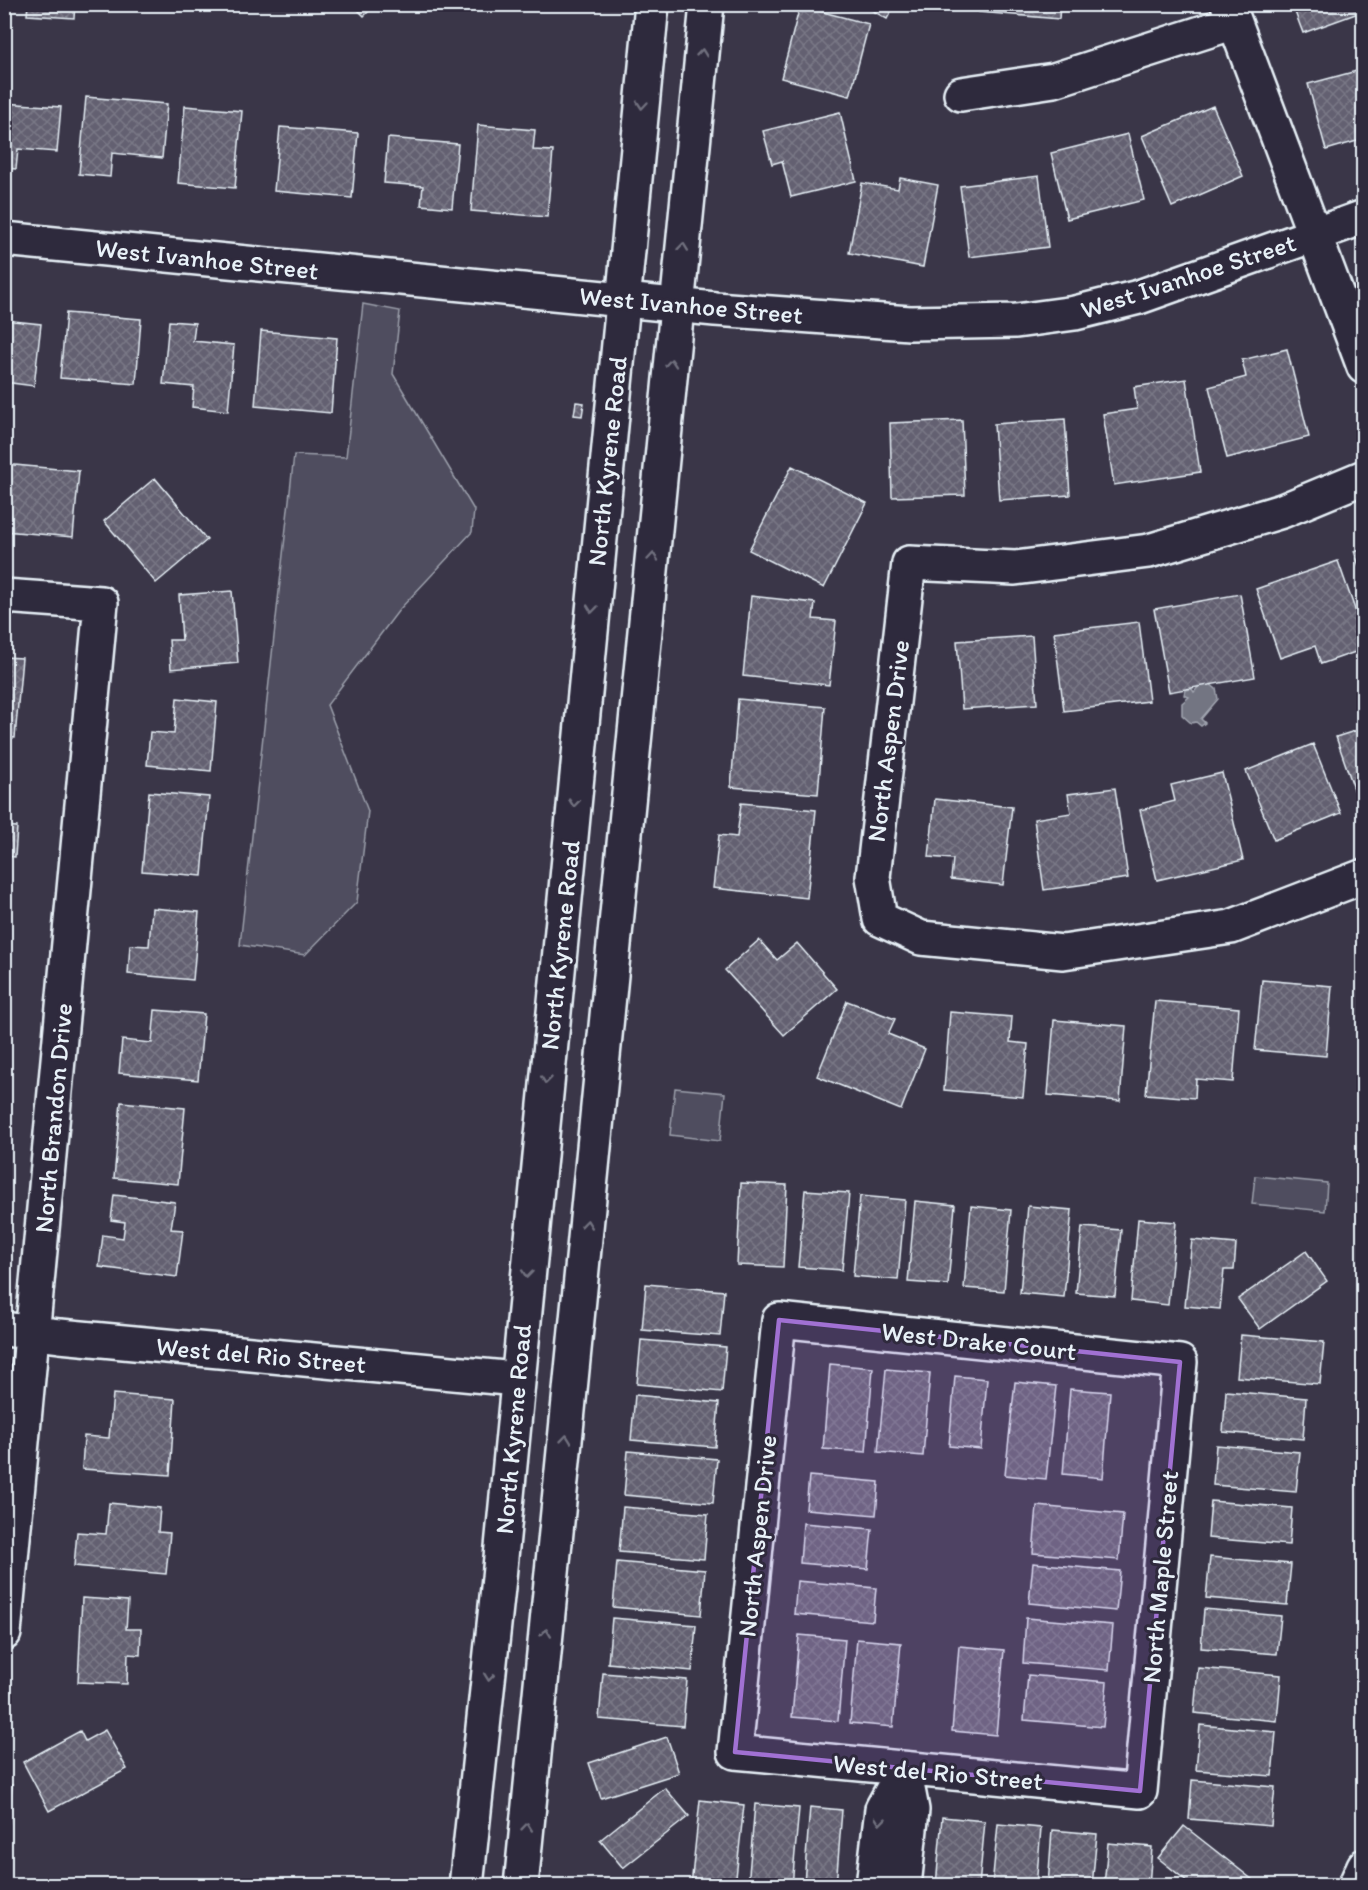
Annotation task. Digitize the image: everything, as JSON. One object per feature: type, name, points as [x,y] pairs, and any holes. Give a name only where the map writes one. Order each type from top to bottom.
[{"type":"street","name":"North Kyrene Road","points":[[466,1886],[500,1578],[517,1379],[652,4]]},
{"type":"street","name":"North Kyrene Road","points":[[521,1886],[707,4]]},
{"type":"street","points":[[961,94],[1054,80],[1230,14],[1364,367]]},
{"type":"street","name":"West Ivanhoe Street","points":[[4,239],[623,300],[910,323],[1016,321],[1075,313],[1139,297],[1364,217]]},
{"type":"street","name":"North Aspen Drive","points":[[1364,477],[1282,511],[1149,550],[1015,568],[909,563],[873,877],[880,919],[921,938],[1063,952],[1230,927],[1364,876]]},
{"type":"street","name":"North Brandon Drive","points":[[4,596],[101,603],[19,1331],[4,1633]]},
{"type":"street","name":"North Aspen Drive","points":[[735,1752],[778,1320]]},
{"type":"street","name":"West Drake Court","points":[[778,1320],[1180,1362]]},
{"type":"street","name":"West del Rio Street","points":[[19,1331],[517,1379]]},
{"type":"street","name":"North Maple Street","points":[[1140,1791],[1180,1362]]},
{"type":"street","name":"West del Rio Street","points":[[735,1752],[1140,1791]]},
{"type":"street","points":[[873,1886],[882,1809],[904,1769]]},
{"type":"street","points":[[904,1769],[912,1810],[904,1886]]},
{"type":"street","points":[[1355,1886],[1364,1866]]},
{"type":"highlighted area","points":[[779,1320],[1180,1362],[1140,1791],[735,1752]]},
{"type":"shaded area","points":[[363,304],[400,311],[393,374],[474,510],[472,532],[399,610],[327,705],[368,811],[357,902],[305,955],[240,945],[294,455],[346,457]]},
{"type":"shaded area","points":[[675,1088],[725,1093],[720,1141],[670,1135]]},
{"type":"shaded area","points":[[1255,1176],[1327,1183],[1325,1211],[1252,1204]]},
{"type":"water","points":[[1209,683],[1216,689],[1218,699],[1201,719],[1205,723],[1201,726],[1196,722],[1191,723],[1182,715],[1182,703],[1189,697],[1184,695],[1185,690],[1192,689],[1194,692],[1201,684]]},
{"type":"building","points":[[28,4],[75,4],[74,18],[27,15]]},
{"type":"building","points":[[352,4],[376,4],[364,16]]},
{"type":"building","points":[[861,4],[895,4],[887,19]]},
{"type":"building","points":[[980,4],[1060,4],[1059,19],[979,12]]},
{"type":"building","points":[[1292,4],[1364,4],[1364,11],[1303,33]]},
{"type":"building","points":[[800,6],[869,24],[850,96],[781,78]]},
{"type":"building","points":[[1364,69],[1364,139],[1326,150],[1308,84]]},
{"type":"building","points":[[86,97],[167,104],[162,158],[112,153],[110,177],[79,174]]},
{"type":"building","points":[[4,103],[61,107],[57,152],[18,149],[16,169],[4,168]]},
{"type":"building","points":[[185,106],[242,111],[235,188],[178,183]]},
{"type":"building","points":[[1213,106],[1243,176],[1172,207],[1142,136]]},
{"type":"building","points":[[840,112],[856,181],[791,197],[782,161],[772,164],[763,131]]},
{"type":"building","points":[[478,125],[535,130],[533,150],[553,151],[547,217],[471,211]]},
{"type":"building","points":[[280,127],[358,133],[352,198],[274,191]]},
{"type":"building","points":[[1128,134],[1144,200],[1067,219],[1051,153]]},
{"type":"building","points":[[388,138],[458,144],[452,208],[421,205],[423,186],[384,183]]},
{"type":"building","points":[[1039,176],[1048,247],[969,257],[960,186]]},
{"type":"building","points":[[900,178],[938,185],[923,267],[849,253],[862,183],[898,189]]},
{"type":"building","points":[[66,313],[141,319],[136,384],[60,378]]},
{"type":"building","points":[[4,320],[41,324],[34,386],[4,382]]},
{"type":"building","points":[[169,321],[195,323],[193,341],[234,345],[228,411],[192,407],[194,387],[163,384]]},
{"type":"building","points":[[261,331],[337,338],[331,413],[255,406]]},
{"type":"building","points":[[1287,349],[1309,437],[1227,458],[1209,387],[1246,377],[1242,360]]},
{"type":"building","points":[[1186,379],[1200,472],[1114,485],[1103,414],[1137,409],[1134,387]]},
{"type":"building","points":[[576,402],[584,403],[582,416],[574,415]]},
{"type":"building","points":[[1065,419],[1070,495],[999,500],[994,424]]},
{"type":"building","points":[[962,420],[965,495],[892,497],[890,423]]},
{"type":"building","points":[[4,464],[79,471],[73,537],[4,531]]},
{"type":"building","points":[[792,466],[867,503],[824,588],[749,550]]},
{"type":"building","points":[[155,478],[207,540],[156,583],[104,521]]},
{"type":"building","points":[[1364,548],[1364,580],[1354,551]]},
{"type":"building","points":[[1338,561],[1364,635],[1364,649],[1321,664],[1315,646],[1280,658],[1256,589]]},
{"type":"building","points":[[232,591],[238,663],[171,669],[169,640],[182,640],[179,595]]},
{"type":"building","points":[[1240,594],[1255,677],[1169,692],[1154,609]]},
{"type":"building","points":[[751,596],[815,603],[813,619],[836,621],[829,685],[743,676]]},
{"type":"building","points":[[1139,622],[1149,701],[1064,711],[1054,632]]},
{"type":"building","points":[[1032,636],[1037,704],[962,709],[957,641]]},
{"type":"building","points":[[4,657],[22,658],[15,738],[4,737]]},
{"type":"building","points":[[177,698],[217,702],[211,771],[147,765],[150,732],[174,734]]},
{"type":"building","points":[[738,699],[825,707],[818,794],[731,787]]},
{"type":"building","points":[[1364,728],[1364,808],[1361,809],[1336,737]]},
{"type":"building","points":[[1313,744],[1341,813],[1274,840],[1246,771]]},
{"type":"building","points":[[1222,773],[1243,860],[1157,880],[1140,810],[1175,801],[1171,785]]},
{"type":"building","points":[[1115,788],[1128,878],[1044,890],[1034,819],[1071,813],[1068,794]]},
{"type":"building","points":[[149,792],[209,797],[202,876],[142,871]]},
{"type":"building","points":[[935,799],[1012,807],[1003,885],[951,879],[953,859],[929,857]]},
{"type":"building","points":[[741,803],[816,810],[807,898],[713,888],[719,835],[737,837]]},
{"type":"building","points":[[4,826],[17,827],[15,857],[4,856]]},
{"type":"building","points":[[152,908],[199,912],[193,980],[128,974],[130,945],[149,946]]},
{"type":"building","points":[[759,940],[777,960],[797,943],[837,989],[784,1035],[725,970]]},
{"type":"building","points":[[1262,980],[1332,986],[1326,1056],[1255,1050]]},
{"type":"building","points":[[847,1001],[895,1019],[888,1034],[925,1049],[901,1110],[817,1076]]},
{"type":"building","points":[[1155,1001],[1239,1008],[1233,1082],[1196,1079],[1195,1098],[1146,1094]]},
{"type":"building","points":[[155,1010],[204,1014],[198,1080],[119,1073],[122,1040],[152,1043]]},
{"type":"building","points":[[950,1012],[1012,1017],[1010,1042],[1028,1044],[1023,1097],[944,1090]]},
{"type":"building","points":[[1054,1020],[1126,1026],[1120,1101],[1048,1095]]},
{"type":"building","points":[[121,1102],[185,1108],[178,1184],[114,1178]]},
{"type":"building","points":[[741,1183],[787,1185],[783,1267],[737,1265]]},
{"type":"building","points":[[805,1190],[849,1193],[842,1270],[798,1267]]},
{"type":"building","points":[[114,1195],[175,1202],[171,1229],[183,1230],[177,1277],[99,1267],[103,1235],[123,1238],[125,1222],[111,1220]]},
{"type":"building","points":[[860,1196],[905,1200],[898,1280],[853,1276]]},
{"type":"building","points":[[915,1201],[955,1205],[948,1285],[908,1282]]},
{"type":"building","points":[[971,1206],[1011,1210],[1004,1291],[964,1288]]},
{"type":"building","points":[[1028,1206],[1072,1210],[1064,1297],[1020,1293]]},
{"type":"building","points":[[1138,1219],[1176,1222],[1168,1305],[1131,1301]]},
{"type":"building","points":[[1082,1227],[1121,1230],[1115,1296],[1076,1293]]},
{"type":"building","points":[[1192,1240],[1236,1244],[1234,1270],[1224,1270],[1220,1309],[1185,1306]]},
{"type":"building","points":[[1306,1251],[1327,1281],[1260,1329],[1238,1299]]},
{"type":"building","points":[[646,1284],[724,1291],[720,1336],[642,1330]]},
{"type":"building","points":[[1241,1335],[1324,1342],[1320,1384],[1237,1377]]},
{"type":"building","points":[[641,1340],[726,1347],[722,1392],[637,1384]]},
{"type":"building","points":[[830,1364],[873,1368],[866,1452],[823,1449]]},
{"type":"building","points":[[886,1369],[930,1373],[923,1456],[878,1452]]},
{"type":"building","points":[[955,1376],[987,1379],[981,1449],[949,1446]]},
{"type":"building","points":[[1015,1382],[1056,1386],[1046,1479],[1005,1475]]},
{"type":"building","points":[[1364,1386],[1364,1403],[1355,1394]]},
{"type":"building","points":[[1070,1389],[1110,1392],[1103,1478],[1063,1474]]},
{"type":"building","points":[[1226,1391],[1306,1398],[1303,1439],[1223,1432]]},
{"type":"building","points":[[113,1394],[175,1399],[170,1475],[82,1469],[84,1436],[109,1438]]},
{"type":"building","points":[[635,1395],[719,1403],[715,1447],[631,1440]]},
{"type":"building","points":[[1216,1445],[1300,1452],[1296,1492],[1213,1485]]},
{"type":"building","points":[[628,1451],[717,1459],[713,1503],[624,1495]]},
{"type":"building","points":[[809,1476],[879,1482],[876,1515],[806,1509]]},
{"type":"building","points":[[1211,1501],[1292,1508],[1289,1545],[1208,1538]]},
{"type":"building","points":[[109,1503],[160,1508],[158,1532],[170,1533],[166,1574],[74,1566],[77,1532],[106,1534]]},
{"type":"building","points":[[1037,1506],[1123,1514],[1119,1560],[1033,1553]]},
{"type":"building","points":[[623,1507],[708,1514],[704,1559],[619,1552]]},
{"type":"building","points":[[803,1523],[872,1529],[868,1569],[800,1563]]},
{"type":"building","points":[[1210,1557],[1291,1564],[1287,1605],[1206,1598]]},
{"type":"building","points":[[617,1562],[705,1570],[701,1615],[613,1607]]},
{"type":"building","points":[[1033,1563],[1120,1571],[1116,1611],[1029,1603]]},
{"type":"building","points":[[797,1581],[876,1588],[873,1621],[794,1614]]},
{"type":"building","points":[[82,1598],[128,1601],[126,1629],[141,1629],[140,1655],[128,1654],[127,1684],[78,1682]]},
{"type":"building","points":[[1204,1609],[1281,1616],[1277,1654],[1201,1648]]},
{"type":"building","points":[[612,1618],[696,1625],[692,1671],[608,1663]]},
{"type":"building","points":[[1026,1618],[1113,1625],[1109,1670],[1023,1663]]},
{"type":"building","points":[[799,1635],[845,1639],[838,1721],[792,1717]]},
{"type":"building","points":[[857,1639],[901,1643],[893,1727],[850,1723]]},
{"type":"building","points":[[959,1646],[1004,1650],[996,1735],[952,1731]]},
{"type":"building","points":[[1198,1668],[1281,1675],[1277,1721],[1194,1713]]},
{"type":"building","points":[[603,1673],[687,1680],[683,1726],[599,1719]]},
{"type":"building","points":[[1028,1675],[1107,1682],[1103,1727],[1024,1720]]},
{"type":"building","points":[[1200,1725],[1276,1732],[1272,1776],[1196,1770]]},
{"type":"building","points":[[105,1730],[127,1769],[49,1811],[23,1762],[80,1731],[85,1741]]},
{"type":"building","points":[[667,1737],[679,1773],[601,1798],[589,1763]]},
{"type":"building","points":[[1192,1780],[1275,1787],[1271,1826],[1189,1819]]},
{"type":"building","points":[[4,1785],[12,1785],[8,1828],[4,1828]]},
{"type":"building","points":[[665,1788],[689,1816],[623,1868],[600,1840]]},
{"type":"building","points":[[700,1800],[744,1805],[735,1886],[691,1886]]},
{"type":"building","points":[[755,1804],[799,1808],[792,1886],[748,1886]]},
{"type":"building","points":[[810,1807],[842,1810],[836,1886],[804,1883]]},
{"type":"building","points":[[942,1817],[985,1821],[979,1886],[936,1886]]},
{"type":"building","points":[[998,1824],[1041,1828],[1036,1886],[992,1886]]},
{"type":"building","points":[[1184,1826],[1258,1884],[1193,1886],[1158,1858]]},
{"type":"building","points":[[1052,1830],[1097,1834],[1092,1886],[1048,1886]]},
{"type":"building","points":[[1108,1843],[1152,1847],[1149,1886],[1104,1886]]}]
